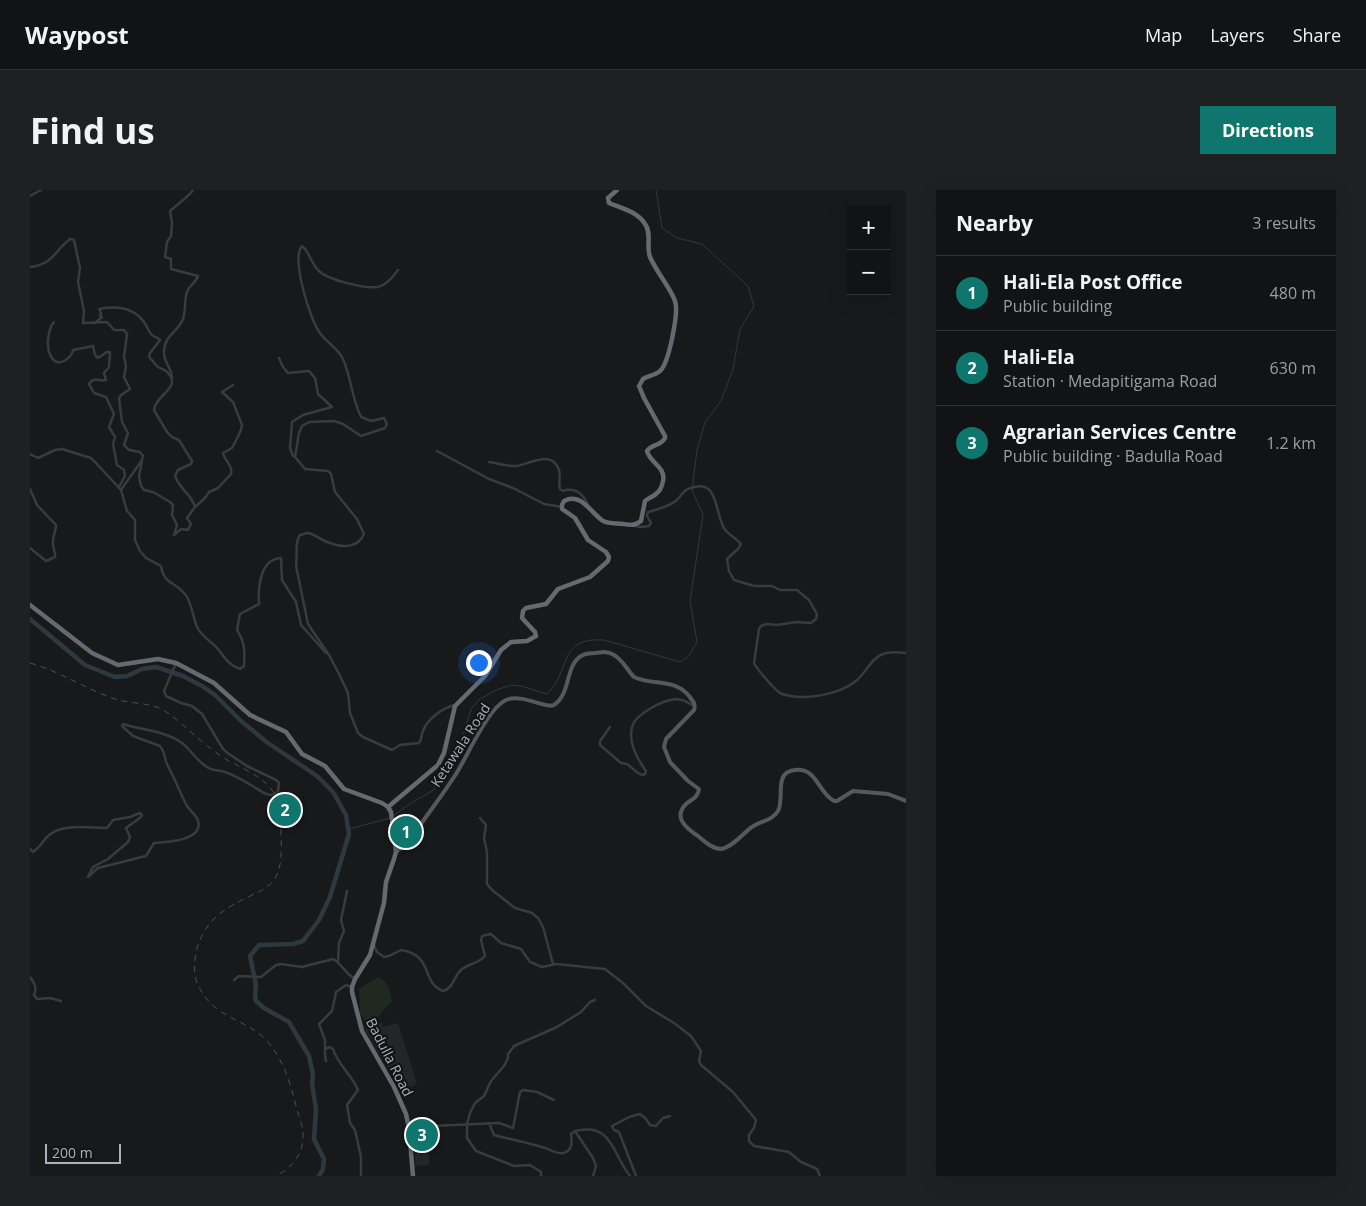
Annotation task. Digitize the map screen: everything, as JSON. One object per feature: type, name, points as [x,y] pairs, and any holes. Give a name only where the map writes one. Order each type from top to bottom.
[{"type":"highway","points":[[389,810],[438,765],[444,753],[456,705],[485,676],[504,647],[514,642],[528,641],[536,636],[535,632],[522,618],[522,611],[526,608],[546,604],[558,589],[590,577],[608,561],[609,557],[606,552],[585,537],[578,522],[562,508],[564,501],[571,499],[588,505],[606,522],[633,525],[642,522],[645,501],[659,492],[663,481],[663,473],[648,455],[647,451],[651,447],[663,442],[666,438],[644,398],[640,384],[643,379],[658,373],[663,367],[677,311],[675,300],[650,256],[646,224],[621,206],[611,204],[608,201],[617,190]]},
{"type":"highway","points":[[30,605],[92,653],[118,665],[158,659],[176,663],[214,683],[250,715],[286,732],[302,754],[325,766],[344,789],[382,803],[389,810],[396,852],[386,882],[384,903],[370,955],[352,987]]},
{"type":"highway","name":"Badulla Road","points":[[352,987],[362,1031],[394,1087],[406,1114],[413,1176]]},
{"type":"main road","name":"Ketawala Road","points":[[396,852],[408,841],[455,775],[480,730],[500,704],[511,698],[533,700],[548,706],[553,705],[565,690],[575,662],[584,654],[608,652],[618,658],[637,679],[680,687],[692,700],[695,707]]},
{"type":"main road","points":[[695,707],[690,716],[666,739],[664,747],[670,762],[688,781],[699,789],[696,797],[685,806],[681,820],[684,826],[711,846],[718,848],[728,846],[754,825],[774,816],[780,805],[781,782],[788,771],[803,770],[810,773],[824,793],[834,802],[853,791],[888,794],[906,801]]},
{"type":"street","points":[[30,196],[41,190]]},
{"type":"street","points":[[193,190],[191,194],[170,211],[172,223],[171,236],[167,242],[165,257],[171,259],[172,269],[198,276],[187,291],[183,321],[173,331],[165,345],[163,354],[172,371],[172,386],[160,398],[154,406],[154,410],[167,432],[172,437],[178,438],[192,459],[191,464],[178,470],[176,476],[180,486],[193,498],[195,507]]},
{"type":"street","points":[[30,268],[48,262],[70,239],[74,240],[80,268],[78,282],[84,311],[83,324],[107,322],[114,330],[124,330],[128,334],[124,357],[126,366],[124,377],[130,389],[121,395],[119,403],[122,422],[128,432],[124,445],[129,450],[140,452],[143,456],[139,477],[144,490],[153,492],[173,505],[172,515],[177,524],[174,535],[181,529],[190,528],[191,524],[187,518],[195,507],[209,492],[218,488],[231,474],[231,466],[224,458],[223,453],[232,448],[242,429],[242,425],[233,402],[222,392],[233,385]]},
{"type":"street","points":[[295,457],[299,433],[302,426],[309,422],[334,421],[343,424],[361,436],[385,428],[387,424],[384,418],[371,421],[361,417],[341,355],[318,332],[299,276],[298,256],[300,246],[306,249],[310,259],[322,274],[345,283],[379,287],[391,280],[398,270]]},
{"type":"street","points":[[95,323],[102,316],[100,316],[101,313],[99,312],[101,308],[119,307],[138,316],[152,335],[160,340],[150,352],[149,357],[157,366],[165,370],[172,379]]},
{"type":"street","points":[[54,322],[50,327],[48,337],[50,355],[55,360],[59,362],[65,361],[72,356],[74,350],[90,346],[93,346],[95,355],[98,358],[110,352],[109,367],[104,373],[106,380],[94,379],[90,380],[89,384],[94,393],[106,397],[114,414],[109,427],[115,437],[113,444],[117,465],[124,470],[125,476],[120,488]]},
{"type":"street","points":[[279,358],[288,373],[309,371],[315,378],[318,394],[332,407],[303,415],[292,422],[290,448],[293,456],[305,469],[328,471],[331,474],[335,492],[357,519],[364,534],[359,542],[349,546],[329,543],[308,533],[300,535],[296,541],[296,566],[308,624],[329,655],[348,693],[350,713],[358,732],[363,738],[392,750],[400,745],[419,743],[423,729],[430,720],[443,710],[456,705]]},
{"type":"street","points":[[30,454],[38,458],[55,450],[62,449],[91,458],[120,488],[127,511],[135,520],[135,540],[140,552],[146,558],[161,566],[166,580],[178,586],[187,598],[198,628],[206,640],[234,667],[240,669],[244,666],[245,649],[243,639],[237,630],[240,614],[259,604],[259,586],[263,572],[271,561],[278,557],[281,558],[282,580],[296,602],[301,625],[329,655]]},
{"type":"street","points":[[436,451],[489,480],[513,488],[544,504],[562,508]]},
{"type":"street","points":[[489,462],[516,466],[542,458],[550,461],[556,464],[559,470],[560,489],[569,488],[576,491],[584,496],[588,505]]},
{"type":"street","points":[[120,488],[142,460]]},
{"type":"street","points":[[633,525],[649,526],[651,523],[647,516],[648,512],[671,505],[688,489],[706,488],[712,492],[724,529],[741,544],[727,559],[729,571],[734,580],[754,586],[772,586],[780,590],[797,590],[809,600],[817,614],[816,619],[811,623],[796,622],[761,626],[754,663],[774,690],[782,694],[792,696],[829,695],[856,681],[876,658],[883,654],[892,652],[906,653]]},
{"type":"street","points":[[30,490],[37,506],[56,525],[52,539],[56,552],[55,557],[46,561],[30,548]]},
{"type":"street","points":[[30,851],[33,852],[40,848],[48,836],[62,830],[107,828],[113,820],[142,814],[141,817],[126,828],[130,837],[128,842],[108,859],[93,867],[88,877],[98,868],[146,856],[154,843],[181,840],[196,831],[199,823],[198,820],[187,805],[175,777],[166,762],[163,749],[160,746],[133,736],[122,726],[123,724],[173,737],[208,768],[232,775],[266,794],[272,795],[278,791],[279,783],[276,780],[247,766],[223,749],[206,720],[192,706],[166,696],[164,692],[176,663]]},
{"type":"street","points":[[610,727],[600,741],[600,744],[621,763],[627,764],[642,775],[646,771],[634,752],[632,745],[631,728],[638,716],[658,705],[676,699],[685,700],[695,707]]},
{"type":"street","points":[[480,818],[486,825],[484,838],[487,852],[487,884],[515,908],[532,913],[538,918],[543,927],[552,964]]},
{"type":"street","points":[[338,962],[339,942],[344,932],[341,920],[347,891]]},
{"type":"street","points":[[373,943],[377,952],[384,957],[401,950],[413,953],[423,961],[431,982],[443,991],[449,988],[460,970],[478,963],[484,956],[481,940],[482,936],[486,934],[491,934],[503,944],[522,949],[533,964],[542,967],[552,964],[605,969],[646,1006],[691,1036],[701,1051],[699,1061],[701,1065],[733,1092],[756,1120],[754,1128],[749,1134],[749,1141],[754,1146],[789,1152],[801,1162],[817,1170],[820,1176]]},
{"type":"street","points":[[234,980],[239,976],[261,977],[276,965],[302,967],[333,959],[338,962],[346,974],[355,979]]},
{"type":"street","points":[[30,978],[35,985],[34,995],[37,999],[50,998],[61,1001]]},
{"type":"street","points":[[326,1061],[326,1040],[319,1024],[332,1011],[336,992],[346,986],[352,987]]},
{"type":"street","points":[[541,1176],[541,1172],[530,1165],[514,1166],[476,1151],[468,1138],[467,1124],[475,1103],[484,1096],[492,1081],[504,1066],[508,1054],[514,1046],[557,1027],[595,1000]]},
{"type":"street","points":[[325,1049],[333,1049],[334,1054],[358,1090],[347,1105],[350,1123],[355,1130],[361,1157],[360,1176]]},
{"type":"street","points":[[409,1128],[489,1123],[499,1123],[514,1127],[520,1092],[523,1090],[537,1092],[554,1100]]},
{"type":"street","points":[[636,1176],[619,1132],[614,1130],[612,1126],[629,1117],[640,1114],[650,1125],[656,1126],[663,1118],[670,1116]]},
{"type":"street","points":[[489,1123],[494,1135],[535,1144],[559,1153],[563,1153],[570,1148],[572,1144],[570,1134],[585,1129],[591,1130],[606,1136],[614,1147],[624,1169],[630,1176]]},
{"type":"street","points":[[575,1131],[593,1158],[596,1166],[592,1176]]},
{"type":"shaded area","points":[[378,977],[388,987],[392,1001],[375,1020],[367,1023],[360,1012],[359,989]]},
{"type":"shaded area","points":[[378,1022],[382,1023],[383,1027],[398,1023],[417,1084],[405,1090],[398,1066],[389,1070],[365,1030]]},
{"type":"shaded area","points":[[429,1149],[429,1165],[415,1166],[415,1150]]},
{"type":"waterway","points":[[393,816],[432,791],[440,782],[463,735],[471,709],[480,699],[496,690],[512,685],[547,694],[555,685],[572,649],[589,640],[604,640],[680,662],[688,657],[697,642],[690,601],[703,515],[692,490],[697,450],[705,422],[721,401],[733,369],[740,329],[754,306],[748,286],[702,244],[677,238],[662,228],[656,190]]},
{"type":"waterway","points":[[30,619],[85,665],[115,677],[127,676],[142,669],[156,667],[183,676],[202,686],[215,695],[241,721],[268,743],[317,776],[333,792],[346,815],[349,834],[330,897],[319,920],[303,941],[293,944],[259,945],[250,956],[256,985],[256,1001],[264,1008],[289,1022],[309,1056],[313,1074],[312,1084],[316,1109],[314,1139],[324,1159],[323,1169],[319,1176]]},
{"type":"waterway","points":[[349,829],[390,818]]},
{"type":"railway","points":[[30,663],[51,670],[112,698],[162,709],[221,756],[254,774],[266,783],[277,799],[280,815],[281,860],[276,877],[266,888],[234,904],[212,921],[201,937],[194,966],[198,985],[212,1005],[249,1027],[267,1041],[278,1056],[286,1073],[302,1124],[303,1139],[298,1157],[286,1170],[275,1176]]},
{"type":"place","name":"Hali-Ela","points":[[285,810]]},
{"type":"place","name":"Hali-Ela Post Office","points":[[406,832]]},
{"type":"place","name":"Agrarian Services Centre","points":[[422,1135]]}]
